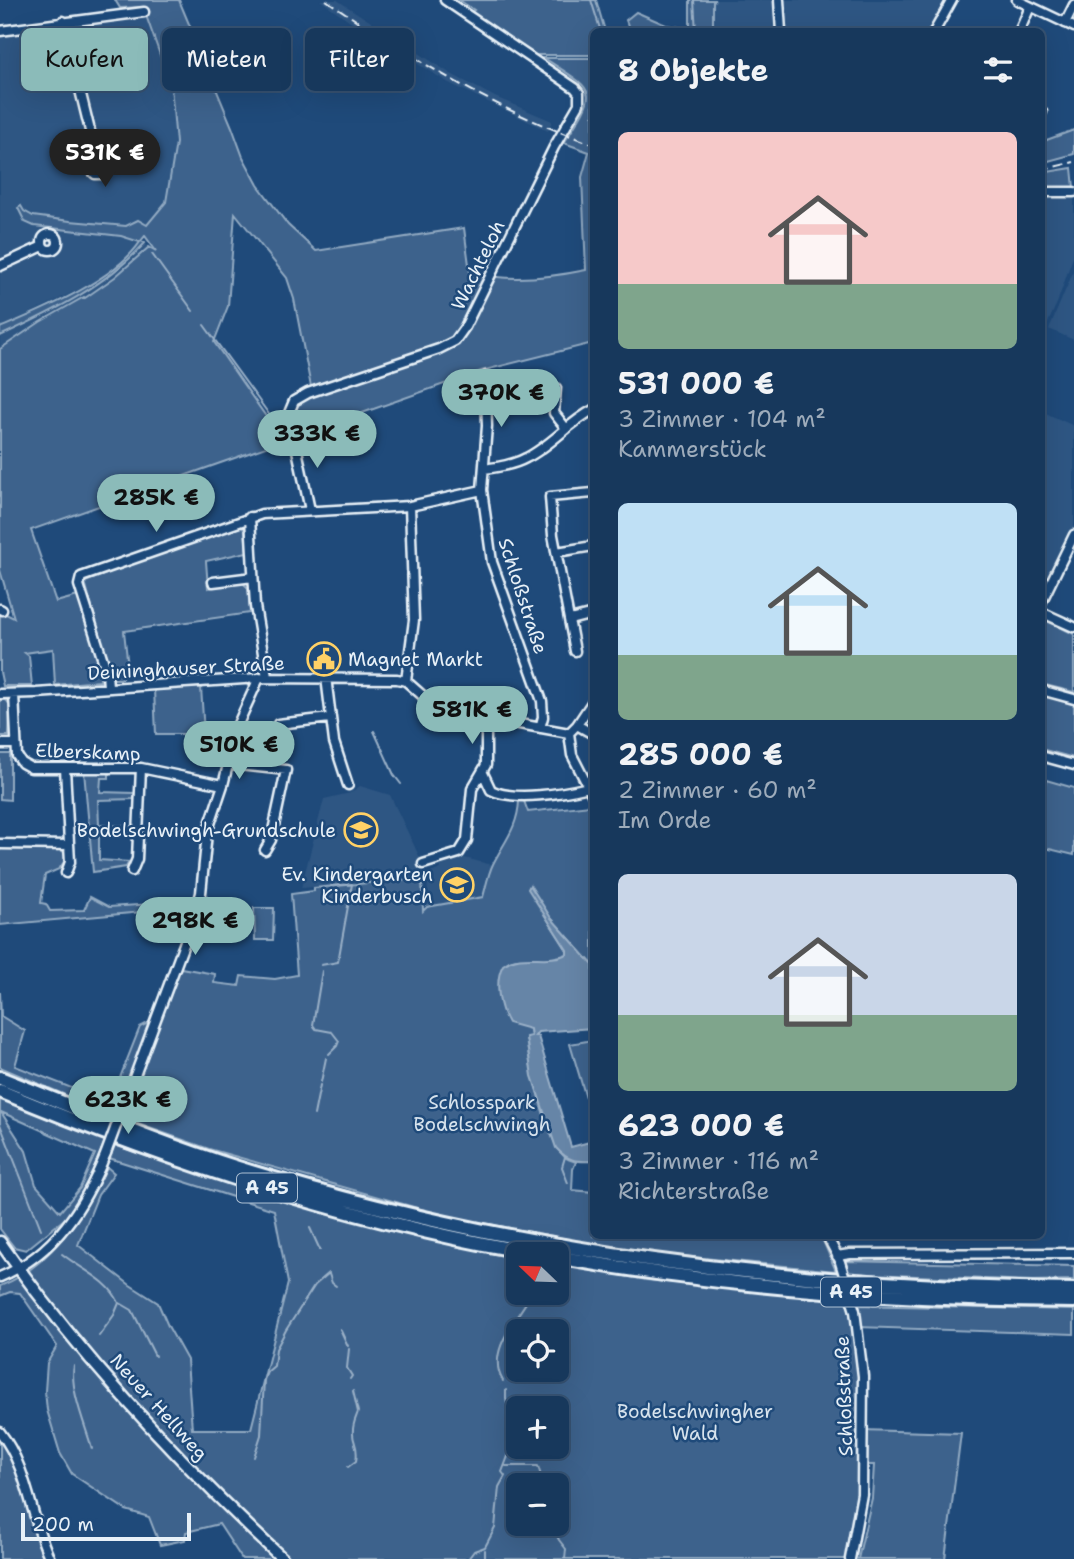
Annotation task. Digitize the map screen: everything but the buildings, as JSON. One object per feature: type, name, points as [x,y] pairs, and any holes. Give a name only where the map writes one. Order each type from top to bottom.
[{"type":"highway","name":"A 45","points":[[0,1078],[155,1139],[325,1194],[613,1261]]},
{"type":"highway","name":"A 45","points":[[0,1091],[123,1140],[274,1190],[428,1231],[506,1247]]},
{"type":"highway","name":"A 45","points":[[569,1258],[876,1283],[1074,1290]]},
{"type":"highway","name":"A 45","points":[[629,1263],[748,1284],[882,1295],[1074,1301]]},
{"type":"main road","name":"Neuer Hellweg","points":[[0,1242],[73,1337],[159,1435],[283,1559]]},
{"type":"street","name":"Wachteloh","points":[[310,510],[289,417],[290,406],[308,393],[439,349],[455,341],[465,327],[554,147],[579,104],[580,98],[575,88],[446,0]]},
{"type":"street","points":[[779,0],[781,28]]},
{"type":"street","points":[[936,28],[952,0]]},
{"type":"street","points":[[1017,0],[1070,25],[1074,5]]},
{"type":"street","points":[[1021,28],[1030,7]]},
{"type":"street","points":[[0,31],[144,12]]},
{"type":"street","points":[[63,21],[94,147]]},
{"type":"street","points":[[1045,192],[1074,192]]},
{"type":"street","points":[[0,266],[43,246]]},
{"type":"street","name":"Schloßstraße","points":[[486,376],[487,426],[482,491],[492,562],[541,701],[543,718],[540,729]]},
{"type":"street","points":[[472,388],[486,387]]},
{"type":"street","points":[[556,388],[554,413],[565,427]]},
{"type":"street","points":[[484,469],[524,460],[540,450],[565,427],[590,412]]},
{"type":"street","points":[[108,687],[107,673],[79,585],[80,579],[150,551],[262,514],[410,506],[482,491]]},
{"type":"street","points":[[575,651],[550,496],[590,493]]},
{"type":"street","points":[[410,506],[414,620],[406,681],[431,703],[469,722],[503,721],[569,733]]},
{"type":"street","points":[[0,1277],[19,1269],[40,1254],[72,1220],[94,1182],[193,920],[201,893],[207,833],[229,764],[238,724],[263,678],[255,606],[250,517]]},
{"type":"street","points":[[1045,595],[1074,535]]},
{"type":"street","points":[[557,552],[590,546]]},
{"type":"street","points":[[213,582],[253,577]]},
{"type":"street","points":[[1045,614],[1074,628]]},
{"type":"street","points":[[570,620],[590,615]]},
{"type":"street","points":[[326,677],[330,718],[348,785]]},
{"type":"street","name":"Deininghauser Straße","points":[[0,693],[263,678],[326,677],[406,681]]},
{"type":"street","points":[[1045,691],[1074,699]]},
{"type":"street","name":"Elberskamp","points":[[14,694],[15,744],[17,756],[26,766],[141,768],[223,785]]},
{"type":"street","points":[[569,733],[590,706]]},
{"type":"street","points":[[278,724],[289,719],[330,718]]},
{"type":"street","points":[[423,864],[462,850],[469,828],[472,789],[483,773],[486,723]]},
{"type":"street","points":[[577,725],[590,732]]},
{"type":"street","points":[[569,733],[572,755],[585,788],[590,793]]},
{"type":"street","points":[[0,744],[15,744]]},
{"type":"street","points":[[1045,757],[1074,765]]},
{"type":"street","points":[[229,764],[286,770],[271,840],[265,849]]},
{"type":"street","points":[[65,768],[70,862],[66,873]]},
{"type":"street","points":[[132,871],[137,859],[141,768]]},
{"type":"street","points":[[483,773],[491,790],[501,794],[522,795],[585,788]]},
{"type":"street","points":[[0,844],[69,845]]},
{"type":"street","name":"Schloßstraße","points":[[829,1239],[839,1259],[855,1311],[863,1376],[862,1494],[850,1559]]},
{"type":"street","points":[[839,1259],[1074,1253]]},
{"type":"street","points":[[0,1432],[15,1456],[23,1476],[50,1559]]},
{"type":"shaded area","points":[[320,0],[337,0],[380,28],[361,28]]},
{"type":"shaded area","points":[[713,0],[952,0],[936,28],[706,28],[713,26]]},
{"type":"shaded area","points":[[144,12],[162,56],[162,91],[171,91],[176,143],[165,202],[144,229],[146,235],[134,252],[94,282],[0,328],[0,31],[21,28],[21,91],[148,91],[148,28],[23,28]]},
{"type":"shaded area","points":[[414,50],[451,74],[495,97],[552,121],[548,131],[449,83],[414,62]]},
{"type":"shaded area","points":[[1045,192],[1074,192],[1074,254],[1045,329]]},
{"type":"shaded area","points":[[145,243],[149,247],[85,299],[83,297],[40,322],[0,349],[0,336],[88,290],[130,260]]},
{"type":"shaded area","points":[[1074,270],[1074,340],[1049,329]]},
{"type":"shaded area","points":[[1045,413],[1074,426],[1074,535],[1045,595]]},
{"type":"shaded area","name":"Bodelschwingh-Grundschule","points":[[360,786],[390,795],[421,860],[422,878],[301,888],[324,799],[350,793]]},
{"type":"shaded area","name":"Ev. Kindergarten Kinderbusch","points":[[459,856],[461,859],[492,865],[483,897],[427,907],[428,874],[441,869],[439,860]]},
{"type":"shaded area","points":[[530,885],[551,918],[590,962],[590,1028],[538,1032],[535,1036],[538,1036],[571,1147],[590,1142],[590,1161],[573,1160],[556,1148],[532,1076],[526,1037],[531,1036],[530,1029],[508,1023],[500,1002],[498,986],[503,965],[518,959],[551,958],[567,954],[528,889]]},
{"type":"green space","points":[[115,0],[179,0],[191,28],[162,28],[162,61],[143,7],[120,8]]},
{"type":"green space","points":[[459,0],[596,0],[604,28],[590,28],[590,55],[538,55],[531,58],[467,15],[474,10]]},
{"type":"green space","points":[[690,0],[715,0],[713,26],[690,28]]},
{"type":"green space","points":[[636,12],[666,25],[687,28],[629,28],[626,20]]},
{"type":"green space","points":[[544,58],[590,58],[590,344],[481,371],[31,530],[56,602],[78,596],[101,667],[100,681],[55,685],[53,649],[25,653],[29,656],[32,686],[3,686],[0,672],[0,611],[14,618],[0,570],[0,349],[40,322],[85,298],[115,277],[149,247],[156,251],[145,236],[141,241],[145,243],[130,258],[96,285],[0,336],[0,328],[56,303],[96,281],[129,256],[140,242],[121,236],[34,226],[25,222],[18,208],[21,206],[33,216],[70,221],[126,226],[138,220],[147,225],[166,202],[176,143],[171,91],[217,91],[243,157],[258,185],[288,225],[316,251],[464,228],[470,272],[519,278],[586,270],[582,177],[589,152],[564,143],[583,111],[587,93],[575,78]],"holes":[[[235,213],[287,278],[294,299],[311,387],[359,372],[299,401],[292,412],[264,422],[267,418],[214,342],[228,306]]]},
{"type":"green space","points":[[1074,130],[1074,154],[1045,162],[1045,141]]},
{"type":"green space","points":[[1072,168],[1074,188],[1045,188],[1045,172]]},
{"type":"green space","points":[[237,524],[245,530],[247,552],[206,561],[208,588],[242,582],[248,588],[250,613],[124,631],[128,667],[122,667],[122,679],[112,679],[85,582]]},
{"type":"green space","points":[[1045,620],[1074,634],[1074,692],[1045,685]]},
{"type":"green space","points":[[201,687],[204,734],[156,734],[154,689]]},
{"type":"green space","points":[[1045,695],[1074,703],[1074,758],[1045,750]]},
{"type":"green space","points":[[0,700],[6,700],[10,705],[9,736],[0,736]]},
{"type":"green space","points":[[0,754],[10,754],[10,800],[0,799]]},
{"type":"green space","points":[[109,770],[109,778],[101,778],[100,792],[134,793],[134,799],[98,800],[99,825],[132,826],[131,834],[99,834],[99,860],[129,862],[126,867],[93,872],[84,771]]},
{"type":"green space","points":[[1046,780],[1074,788],[1074,855],[1045,848]]},
{"type":"green space","name":"Schlosspark Bodelschwingh","points":[[519,801],[524,801],[528,812],[590,805],[590,962],[551,918],[544,914],[567,950],[567,955],[553,959],[515,959],[507,962],[502,970],[500,985],[502,1008],[530,1028],[531,1037],[526,1038],[546,1120],[559,1150],[566,1158],[576,1162],[572,1190],[590,1192],[590,1239],[822,1239],[836,1271],[631,1251],[442,1215],[209,1149],[107,1113],[0,1067],[0,992],[1,1016],[25,1031],[15,1066],[110,1103],[140,1027],[156,1019],[175,967],[215,974],[214,983],[239,986],[241,976],[275,979],[297,975],[291,894],[314,891],[314,888],[422,878],[423,911],[427,907],[483,897],[491,868],[513,827]]},
{"type":"green space","points":[[0,848],[62,848],[66,859],[59,869],[45,875],[41,903],[46,904],[50,911],[84,910],[90,897],[109,907],[196,901],[197,907],[0,925]]},
{"type":"green space","points":[[254,908],[274,908],[273,940],[255,940]]},
{"type":"green space","points":[[590,1041],[590,1099],[586,1098],[570,1044]]},
{"type":"green space","points":[[0,1098],[106,1139],[84,1193],[68,1216],[26,1250],[14,1247],[0,1229]],"holes":[[[1,1112],[95,1154],[80,1188],[60,1212],[36,1185],[26,1151]]]},
{"type":"green space","name":"Bodelschwingher Wald","points":[[114,1145],[294,1204],[506,1254],[506,1306],[569,1306],[569,1266],[647,1280],[845,1300],[854,1309],[854,1305],[1074,1310],[1074,1334],[858,1327],[862,1430],[961,1433],[945,1559],[858,1559],[872,1498],[874,1465],[863,1465],[850,1559],[242,1559],[219,1524],[186,1532],[185,1540],[160,1545],[149,1517],[126,1510],[72,1474],[60,1453],[47,1410],[47,1363],[57,1346],[20,1293],[10,1292],[0,1296],[0,1286],[18,1278],[34,1266],[64,1237],[77,1220],[107,1167],[114,1173],[98,1195],[78,1245],[158,1303],[187,1360],[192,1429],[251,1429],[288,1283],[274,1210],[109,1158]]},
{"type":"green space","points":[[843,1261],[1074,1266],[1074,1280],[1033,1281],[847,1273]]},
{"type":"green space","points":[[0,1439],[17,1470],[53,1559],[0,1559]]},
{"type":"waterway","points":[[591,0],[600,28]]},
{"type":"waterway","points":[[694,0],[696,28]]},
{"type":"waterway","points":[[152,254],[193,311]]},
{"type":"waterway","points":[[204,325],[271,417]]},
{"type":"waterway","points":[[374,731],[394,775],[401,784]]},
{"type":"waterway","points":[[321,965],[338,962],[352,884],[331,886]]},
{"type":"waterway","points":[[322,971],[313,1025],[316,1029],[332,1032],[339,1041],[329,1054]]},
{"type":"waterway","points":[[321,1082],[326,1058]]},
{"type":"waterway","points":[[314,1115],[320,1085]]},
{"type":"waterway","points":[[0,1124],[41,1229]]},
{"type":"waterway","points":[[565,1157],[562,1167],[568,1183]]},
{"type":"waterway","points":[[310,1228],[320,1250]]},
{"type":"waterway","points":[[62,1254],[108,1287],[119,1303],[99,1336]]},
{"type":"waterway","points":[[254,1457],[261,1435],[264,1380],[267,1372],[274,1366],[276,1349],[315,1285],[329,1273]]},
{"type":"waterway","points":[[329,1274],[336,1286]]},
{"type":"waterway","points":[[120,1303],[132,1310],[155,1356]]},
{"type":"waterway","points":[[503,1381],[498,1359],[501,1347],[524,1306]]},
{"type":"waterway","points":[[340,1329],[348,1346]]},
{"type":"waterway","points":[[349,1349],[347,1368],[352,1376],[350,1379]]},
{"type":"waterway","points":[[74,1366],[76,1396],[92,1449]]},
{"type":"waterway","points":[[468,1559],[474,1551],[485,1547],[495,1528],[499,1487],[505,1476],[502,1472],[515,1438],[506,1390]]},
{"type":"waterway","points":[[348,1467],[356,1461],[357,1456],[353,1431],[358,1412],[353,1391]]},
{"type":"waterway","points":[[506,1466],[538,1466],[540,1473]]},
{"type":"waterway","points":[[557,1536],[566,1549],[565,1559]]},
{"type":"waterway","points":[[485,1550],[485,1559]]},
{"type":"railway","points":[[326,0],[454,81],[522,116],[590,143]]},
{"type":"railway","points":[[1045,169],[1074,162]]},
{"type":"place","name":"Magnet Markt","points":[[324,659]]},
{"type":"place","name":"Bodelschwingh-Grundschule","points":[[361,830]]},
{"type":"place","name":"Ev. Kindergarten Kinderbusch","points":[[457,885]]}]
